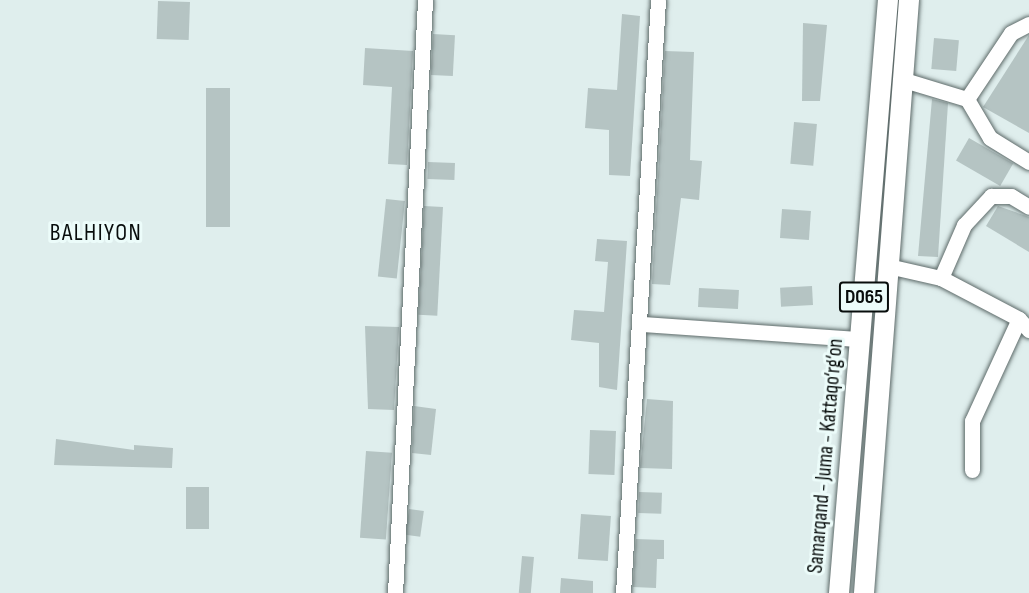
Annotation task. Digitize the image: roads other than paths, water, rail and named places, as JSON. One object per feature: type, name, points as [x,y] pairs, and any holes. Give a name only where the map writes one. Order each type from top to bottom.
[{"type":"main road","name":"Samarqand - Juma - Kattaqo‘rg‘on","points":[[839,593],[888,0]]},
{"type":"main road","name":"D065","points":[[864,593],[909,0]]},
{"type":"street","points":[[395,593],[425,0]]},
{"type":"street","points":[[623,593],[643,324],[658,0]]},
{"type":"street","points":[[967,99],[1011,33],[1029,24]]},
{"type":"street","points":[[904,80],[967,99],[990,138],[1029,162]]},
{"type":"street","points":[[941,278],[964,225],[991,196],[1011,196],[1029,207]]},
{"type":"street","points":[[888,266],[941,278],[1024,324],[972,420],[972,470]]},
{"type":"street","points":[[643,324],[860,339]]},
{"type":"district","name":"BALHIYON","points":[[96,233]]}]
